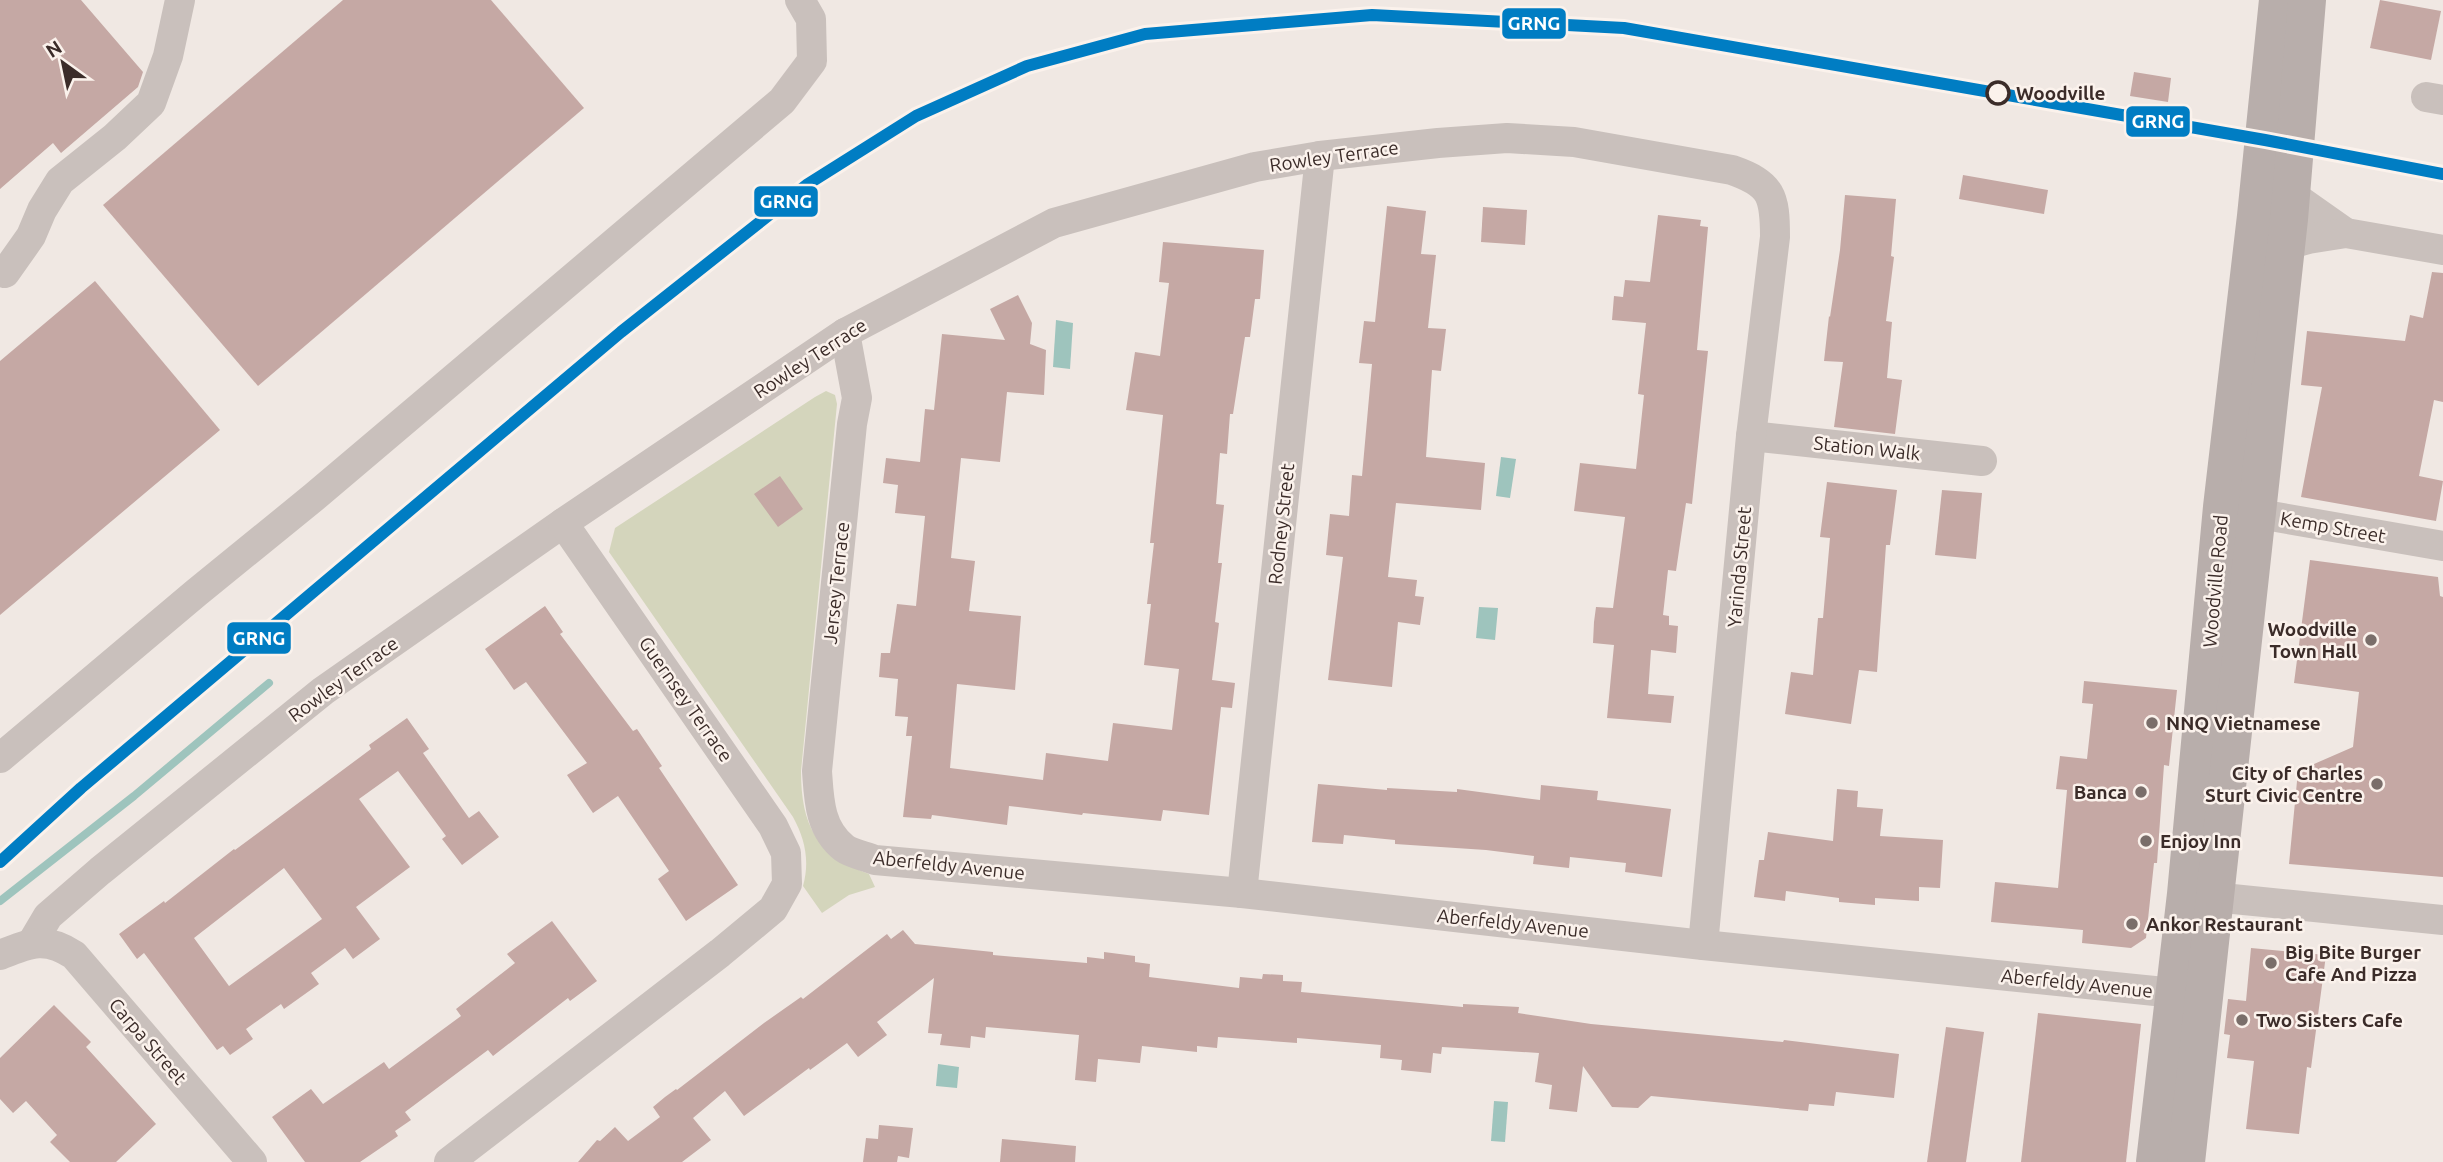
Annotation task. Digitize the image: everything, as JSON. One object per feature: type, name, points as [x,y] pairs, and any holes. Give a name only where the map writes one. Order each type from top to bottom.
[{"type":"main road","name":"Woodville Road","points":[[2186,1162],[2190,995],[2240,510],[2256,216],[2278,0]]},
{"type":"main road","name":"Woodville Road","points":[[2240,510],[2287,245],[2307,0]]},
{"type":"main road","name":"Woodville Road","points":[[2155,1162],[2190,995]]},
{"type":"street","points":[[5,273],[31,236],[42,210],[60,181],[115,137],[151,103],[169,56],[180,0]]},
{"type":"street","points":[[0,758],[325,488],[782,101],[812,61],[811,19],[800,0]]},
{"type":"street","name":"Rowley Terrace","points":[[32,943],[48,916],[323,691],[563,523],[845,332],[1054,223],[1255,167],[1320,156],[1507,138],[1574,142],[1732,170],[1753,178],[1768,190]]},
{"type":"street","name":"Rodney Street","points":[[1242,893],[1320,156]]},
{"type":"street","name":"Yarinda Street","points":[[1703,944],[1751,436],[1775,236],[1775,211],[1768,190]]},
{"type":"street","points":[[2292,195],[2346,233]]},
{"type":"street","points":[[2287,245],[2346,233],[2443,250]]},
{"type":"street","name":"Jersey Terrace","points":[[830,833],[820,813],[817,771],[852,424],[857,398],[845,332]]},
{"type":"street","name":"Station Walk","points":[[1751,436],[1982,461]]},
{"type":"street","name":"Kemp Street","points":[[2240,510],[2443,546]]},
{"type":"street","name":"Guernsey Terrace","points":[[449,1162],[720,953],[772,909],[787,884],[786,853],[773,825],[563,523]]},
{"type":"street","name":"Aberfeldy Avenue","points":[[830,833],[845,849],[875,860],[1242,893],[2190,995]]},
{"type":"street","points":[[2201,896],[2443,920]]},
{"type":"street","points":[[0,955],[32,943]]},
{"type":"street","name":"Carpa Street","points":[[32,943],[58,944],[74,955],[252,1162]]},
{"type":"green space","points":[[826,391],[835,395],[837,404],[801,771],[802,790],[809,823],[825,848],[836,858],[869,874],[875,887],[849,895],[822,913],[803,886],[805,850],[793,817],[609,552],[615,528]]},
{"type":"water","points":[[1056,320],[1073,323],[1070,369],[1053,367]]},
{"type":"water","points":[[1501,457],[1516,459],[1510,498],[1496,496]]},
{"type":"water","points":[[1479,607],[1498,608],[1495,640],[1476,638]]},
{"type":"water","points":[[938,1064],[959,1067],[957,1088],[936,1086]]},
{"type":"water","points":[[1494,1101],[1508,1102],[1505,1142],[1491,1141]]},
{"type":"building","points":[[0,0],[81,0],[143,72],[138,87],[61,153],[53,143],[0,189]]},
{"type":"building","points":[[343,0],[491,0],[584,108],[258,386],[103,205]]},
{"type":"building","points":[[2380,0],[2441,11],[2431,60],[2370,48]]},
{"type":"building","points":[[2134,72],[2171,78],[2168,102],[2130,96]]},
{"type":"building","points":[[1963,175],[2048,190],[2044,214],[1959,199]]},
{"type":"building","points":[[1845,195],[1896,199],[1891,256],[1894,257],[1886,321],[1892,322],[1887,378],[1902,380],[1895,434],[1834,427],[1843,362],[1824,361]]},
{"type":"building","points":[[1387,206],[1426,211],[1421,254],[1436,255],[1428,328],[1446,329],[1441,371],[1432,370],[1426,457],[1485,463],[1481,510],[1396,503],[1388,577],[1417,580],[1415,596],[1424,597],[1420,625],[1398,622],[1392,687],[1328,680],[1343,557],[1326,555],[1330,514],[1349,516],[1352,475],[1362,476],[1372,364],[1359,363],[1364,321],[1375,322]]},
{"type":"building","points":[[1483,207],[1527,210],[1525,245],[1481,242]]},
{"type":"building","points":[[1658,215],[1701,220],[1700,226],[1708,227],[1697,350],[1708,351],[1692,504],[1686,503],[1676,571],[1668,570],[1663,615],[1669,616],[1669,625],[1678,626],[1676,653],[1651,650],[1648,694],[1674,696],[1671,723],[1607,718],[1614,645],[1593,643],[1594,622],[1596,607],[1613,608],[1625,517],[1574,511],[1580,463],[1636,469],[1644,395],[1638,394],[1646,323],[1612,320],[1614,296],[1623,297],[1625,280],[1650,282]]},
{"type":"building","points":[[1163,242],[1264,250],[1260,299],[1255,299],[1250,337],[1245,337],[1233,414],[1230,414],[1227,454],[1220,453],[1216,504],[1224,505],[1218,563],[1222,563],[1215,622],[1219,623],[1212,680],[1235,683],[1232,708],[1221,707],[1209,815],[1163,810],[1161,821],[1009,806],[1007,825],[932,815],[931,819],[903,817],[912,736],[906,736],[908,717],[895,716],[898,679],[879,677],[881,653],[890,653],[897,604],[916,606],[925,516],[895,513],[898,485],[883,483],[886,458],[920,462],[925,409],[934,410],[942,334],[1005,340],[990,309],[1018,295],[1032,323],[1030,344],[1046,350],[1044,395],[1007,392],[1000,462],[961,458],[951,558],[975,561],[969,611],[1021,616],[1015,690],[957,684],[950,768],[1043,780],[1046,753],[1108,761],[1113,723],[1172,730],[1179,669],[1144,665],[1154,543],[1150,543],[1163,415],[1126,410],[1135,352],[1160,356],[1169,283],[1159,282]]},
{"type":"building","points":[[2432,272],[2443,273],[2443,402],[2434,400],[2419,476],[2443,481],[2436,521],[2301,497],[2322,387],[2301,385],[2307,331],[2405,341],[2410,315],[2423,318]]},
{"type":"building","points":[[95,281],[220,430],[0,615],[0,361]]},
{"type":"building","points":[[780,476],[803,509],[778,527],[754,494]]},
{"type":"building","points":[[1827,482],[1897,490],[1890,545],[1886,545],[1877,672],[1859,670],[1851,724],[1785,714],[1791,672],[1813,675],[1818,618],[1823,618],[1830,538],[1820,537]]},
{"type":"building","points":[[1942,490],[1982,493],[1976,559],[1935,555]]},
{"type":"building","points":[[2310,560],[2438,577],[2440,596],[2443,597],[2443,877],[2289,864],[2298,771],[2353,747],[2359,692],[2294,683]]},
{"type":"building","points":[[545,606],[563,632],[560,634],[633,731],[637,729],[662,766],[659,768],[738,885],[686,921],[658,879],[669,871],[618,796],[593,813],[567,775],[587,763],[526,682],[514,690],[485,649]]},
{"type":"building","points":[[2084,681],[2177,690],[2169,766],[2164,765],[2157,863],[2154,863],[2146,938],[2131,948],[2082,943],[2083,930],[1991,922],[1995,882],[2058,888],[2067,790],[2056,789],[2060,756],[2087,759],[2093,704],[2082,703]]},
{"type":"building","points":[[407,718],[429,749],[423,753],[469,818],[479,811],[499,837],[462,865],[442,839],[446,836],[398,771],[359,799],[410,867],[356,907],[380,939],[353,959],[345,948],[311,973],[319,984],[284,1009],[281,1004],[246,1029],[253,1039],[230,1055],[223,1046],[217,1050],[144,953],[137,959],[119,934],[164,901],[165,903],[371,749],[369,745]],"holes":[[[284,868],[322,919],[229,986],[194,938]]]},
{"type":"building","points":[[1318,784],[1387,790],[1457,792],[1457,789],[1540,800],[1541,785],[1598,791],[1597,800],[1671,809],[1662,877],[1625,872],[1626,863],[1570,857],[1569,868],[1533,864],[1534,856],[1395,844],[1395,840],[1344,835],[1343,844],[1312,842]]},
{"type":"building","points":[[1837,789],[1858,791],[1857,807],[1883,809],[1880,836],[1943,840],[1940,888],[1919,887],[1919,901],[1875,898],[1875,905],[1839,902],[1839,898],[1786,891],[1785,901],[1754,897],[1759,860],[1764,860],[1768,832],[1833,841]]},
{"type":"building","points":[[552,921],[597,981],[570,1001],[568,998],[493,1056],[488,1050],[405,1112],[411,1120],[395,1131],[398,1136],[360,1162],[305,1162],[272,1117],[311,1089],[323,1104],[384,1062],[389,1069],[461,1016],[456,1009],[515,963],[507,954]]},
{"type":"building","points":[[903,930],[915,944],[993,952],[993,955],[1087,963],[1087,957],[1104,959],[1104,952],[1135,956],[1135,962],[1150,964],[1149,977],[1239,988],[1240,977],[1262,979],[1263,974],[1283,975],[1283,981],[1302,982],[1301,992],[1463,1007],[1463,1004],[1519,1007],[1518,1013],[1591,1024],[1784,1040],[1899,1054],[1894,1098],[1836,1092],[1834,1106],[1809,1104],[1808,1111],[1651,1096],[1638,1108],[1612,1107],[1583,1066],[1577,1112],[1549,1109],[1552,1085],[1535,1082],[1539,1053],[1442,1047],[1441,1054],[1433,1053],[1431,1073],[1401,1070],[1402,1060],[1380,1058],[1381,1045],[1297,1038],[1297,1043],[1218,1037],[1217,1048],[1197,1046],[1197,1052],[1142,1046],[1140,1063],[1098,1059],[1096,1082],[1075,1080],[1079,1035],[986,1027],[985,1038],[971,1036],[970,1048],[940,1045],[942,1034],[928,1033],[934,978],[877,1022],[887,1035],[858,1057],[847,1043],[744,1116],[725,1091],[693,1118],[711,1140],[682,1162],[578,1162],[597,1140],[600,1141],[615,1127],[628,1141],[660,1117],[653,1107],[665,1097],[764,1023],[801,997],[803,999],[887,934],[891,939]]},
{"type":"building","points":[[2251,948],[2326,955],[2299,1134],[2246,1129],[2254,1061],[2227,1058],[2230,1035],[2224,1034],[2228,999],[2246,1001]]},
{"type":"building","points":[[54,1005],[91,1042],[86,1047],[156,1124],[116,1162],[70,1162],[50,1142],[57,1135],[26,1101],[13,1113],[0,1099],[0,1058]]},
{"type":"building","points":[[2038,1013],[2141,1024],[2126,1162],[2021,1162]]},
{"type":"building","points":[[1946,1027],[1984,1032],[1966,1162],[1927,1162]]},
{"type":"building","points":[[879,1125],[913,1128],[909,1158],[898,1156],[897,1162],[863,1162],[866,1138],[878,1139]]},
{"type":"building","points":[[1002,1139],[1076,1146],[1075,1162],[1000,1162]]},
{"type":"waterway","points":[[0,901],[134,796],[269,683]]},
{"type":"transit line","name":"GRNG","points":[[0,862],[81,788],[621,332],[808,184],[916,116],[1027,66],[1145,34],[1372,15],[1624,28],[2265,140],[2443,174]]},
{"type":"place","name":"Woodville","points":[[1998,93]]},
{"type":"place","name":"Woodville Town Hall","points":[[2371,640]]},
{"type":"place","name":"NNQ Vietnamese","points":[[2152,723]]},
{"type":"place","name":"City of Charles Sturt Civic Centre","points":[[2377,784]]},
{"type":"place","name":"Banca","points":[[2141,792]]},
{"type":"place","name":"Enjoy Inn","points":[[2146,841]]},
{"type":"place","name":"Ankor Restaurant","points":[[2132,924]]},
{"type":"place","name":"Big Bite Burger Cafe And Pizza","points":[[2271,963]]},
{"type":"place","name":"Two Sisters Cafe","points":[[2242,1020]]}]
